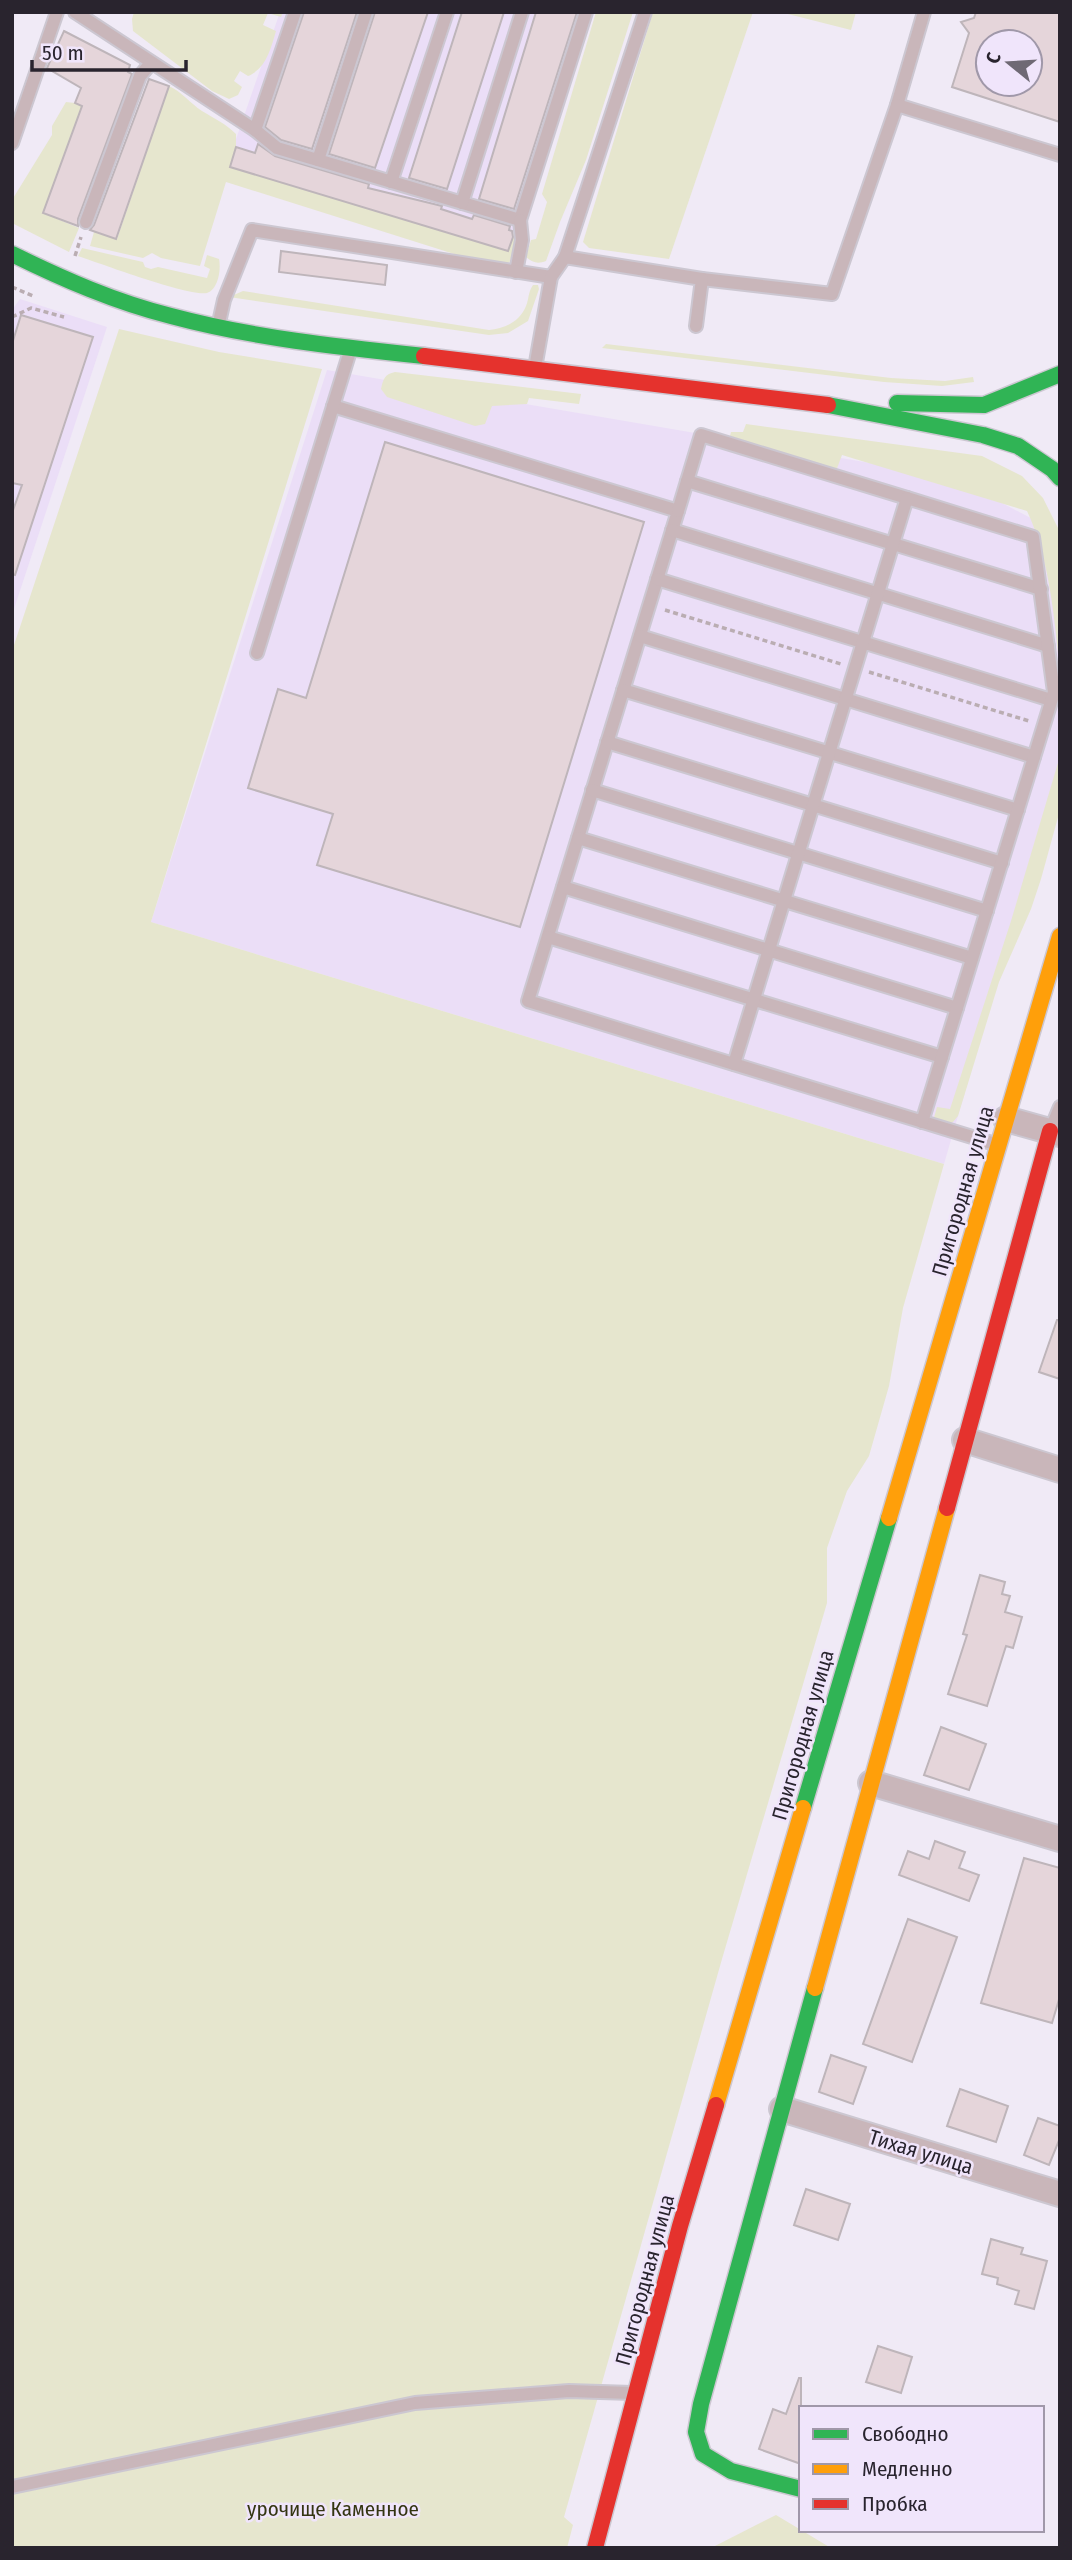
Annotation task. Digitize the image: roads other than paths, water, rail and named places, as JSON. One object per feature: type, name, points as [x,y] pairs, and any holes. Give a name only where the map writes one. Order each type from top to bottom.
[{"type":"street","points":[[12,254],[74,284],[169,316],[218,327],[351,347],[807,401],[983,435],[1018,446],[1052,468],[1060,478]]},
{"type":"street","points":[[807,401],[984,405],[1060,374]]},
{"type":"street","name":"Пригородная улица","points":[[595,2548],[684,2213],[1060,936]]},
{"type":"street","points":[[799,2488],[731,2471],[703,2454],[696,2432],[701,2404],[965,1440],[1055,1133],[1006,1119]]},
{"type":"street","points":[[965,1440],[1060,1470]]},
{"type":"street","points":[[871,1783],[1060,1839]]},
{"type":"street","name":"Тихая улица","points":[[782,2109],[1060,2194]]},
{"type":"lane","points":[[12,143],[57,12]]},
{"type":"lane","points":[[255,130],[295,12]]},
{"type":"lane","points":[[318,160],[366,12]]},
{"type":"lane","points":[[391,182],[447,12]]},
{"type":"lane","points":[[462,202],[522,12]]},
{"type":"lane","points":[[516,272],[522,240],[520,220],[586,12]]},
{"type":"lane","points":[[535,369],[551,277],[565,257],[645,12]]},
{"type":"lane","points":[[565,257],[702,279],[832,294],[897,105],[924,12]]},
{"type":"lane","points":[[82,14],[150,63],[255,130],[277,148],[520,220]]},
{"type":"lane","points":[[86,222],[140,76],[150,63]]},
{"type":"lane","points":[[897,105],[1060,155]]},
{"type":"lane","points":[[218,327],[224,300],[252,230],[551,277]]},
{"type":"lane","points":[[696,326],[702,279]]},
{"type":"lane","points":[[257,653],[351,347]]},
{"type":"lane","points":[[333,406],[678,511]]},
{"type":"lane","points":[[922,1122],[1054,692],[1033,537],[701,435],[528,1001],[922,1122],[998,1145]]},
{"type":"lane","points":[[687,481],[1041,589]]},
{"type":"lane","points":[[734,1064],[907,498]]},
{"type":"lane","points":[[672,530],[1048,646]]},
{"type":"lane","points":[[657,579],[1051,700]]},
{"type":"lane","points":[[640,636],[1034,757]]},
{"type":"lane","points":[[623,690],[1018,810]]},
{"type":"lane","points":[[607,742],[1002,863]]},
{"type":"lane","points":[[592,790],[987,911]]},
{"type":"lane","points":[[578,838],[972,958]]},
{"type":"lane","points":[[563,887],[957,1008]]},
{"type":"lane","points":[[548,937],[942,1057]]},
{"type":"lane","points":[[1055,1133],[1060,1107]]},
{"type":"lane","points":[[12,2487],[415,2403],[569,2391],[636,2393]]},
{"type":"park label","name":"урочище Каменное","points":[[333,2509]]}]
